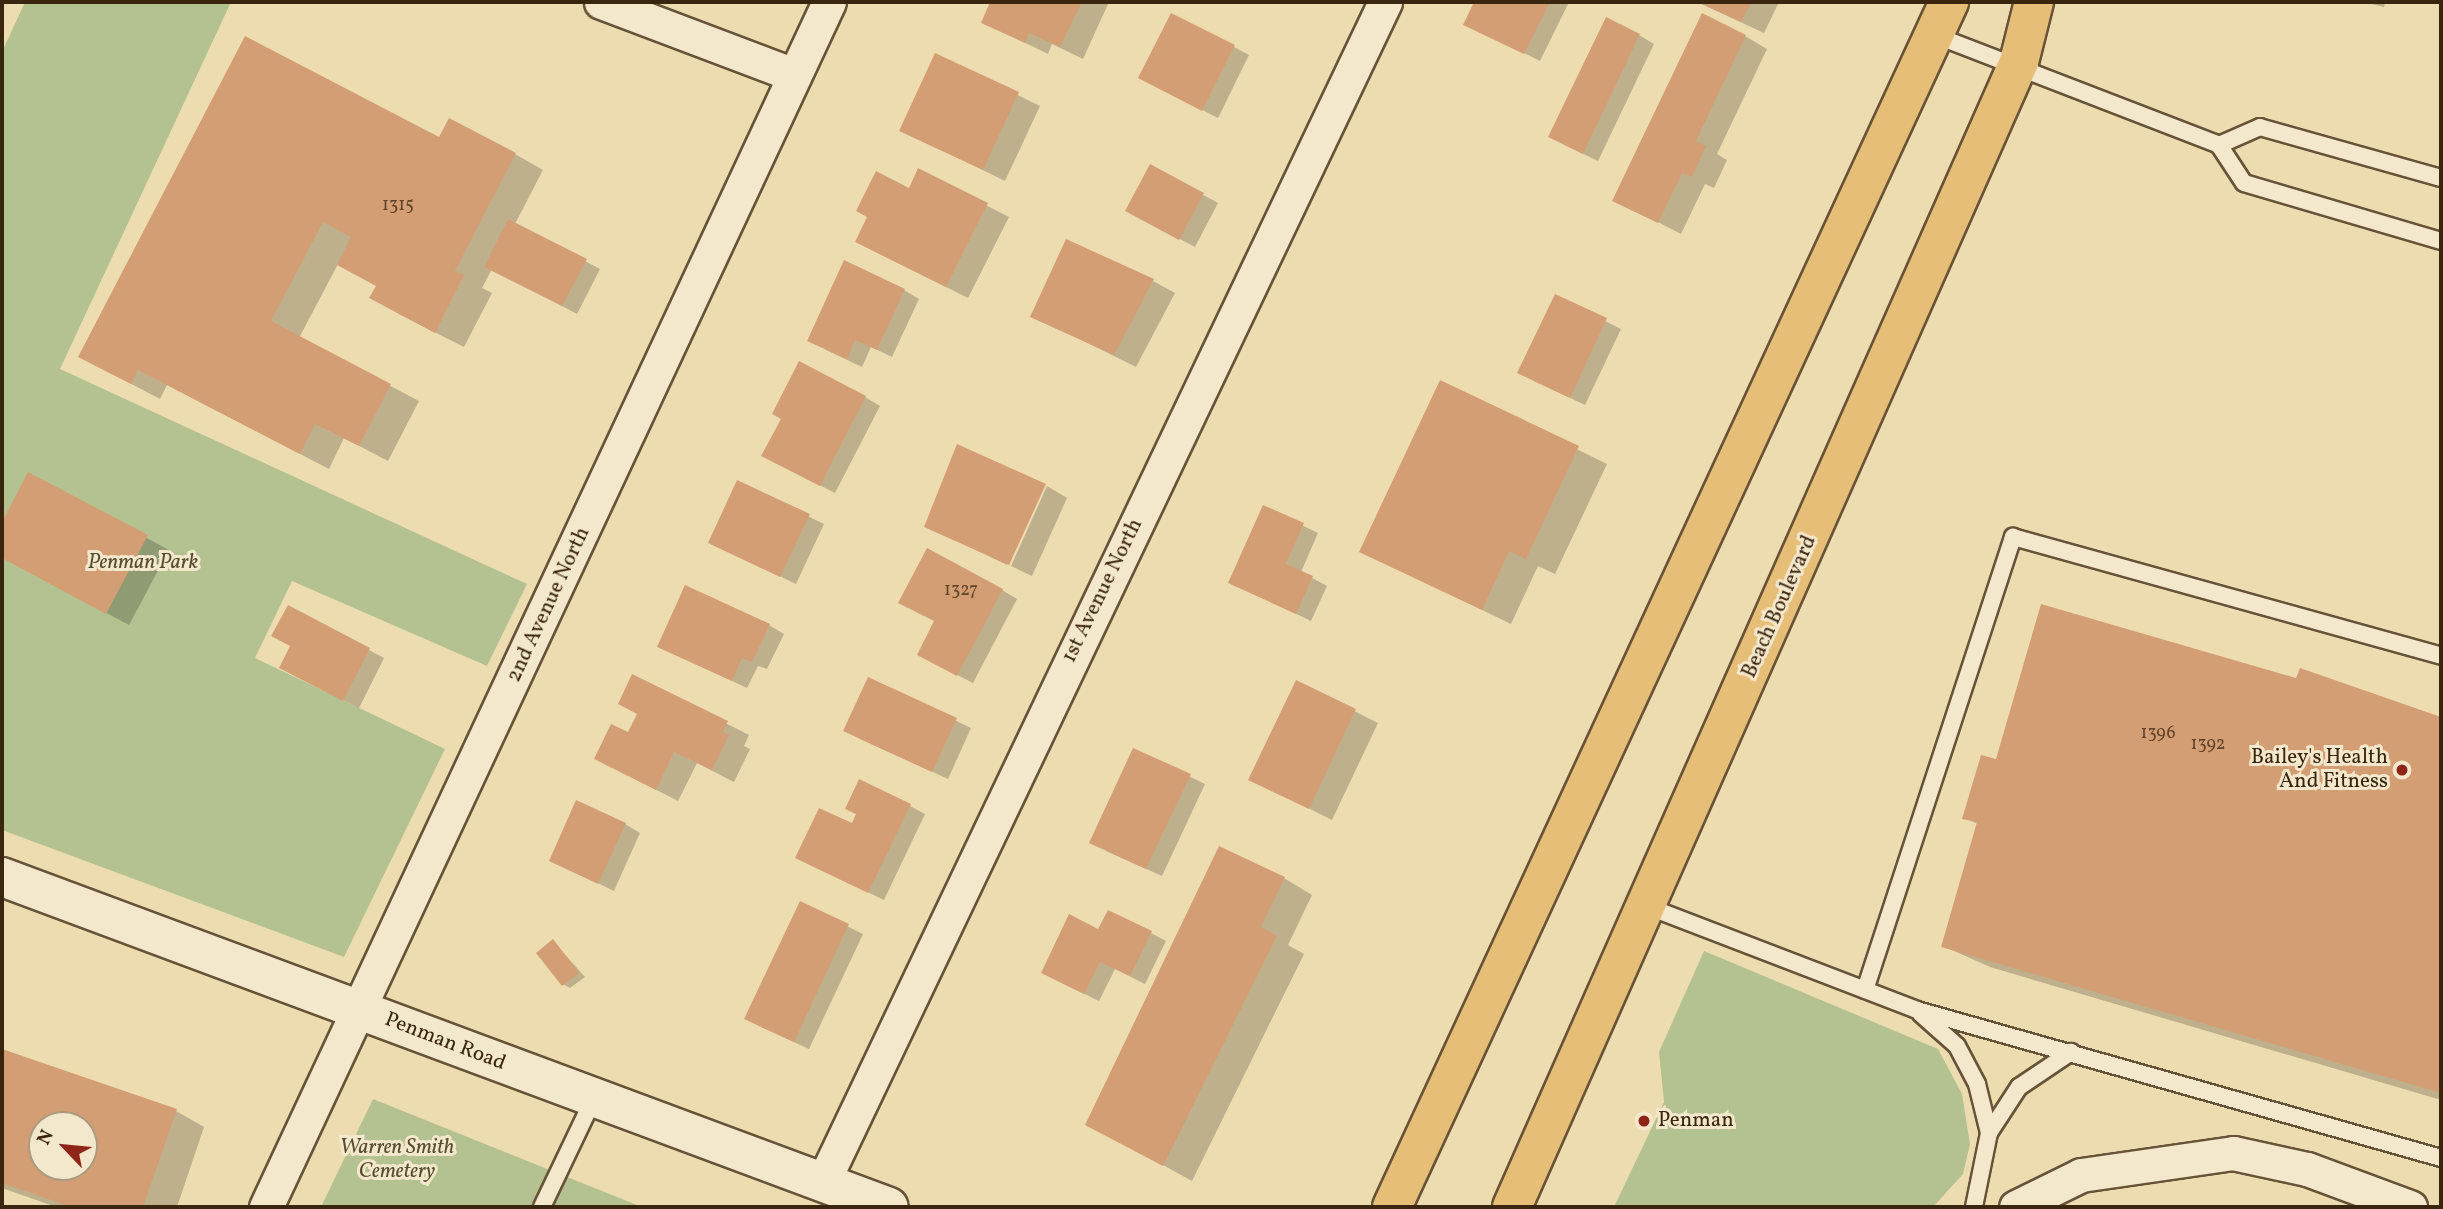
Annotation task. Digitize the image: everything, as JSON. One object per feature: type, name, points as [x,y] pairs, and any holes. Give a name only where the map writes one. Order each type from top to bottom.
[{"type":"highway","name":"Beach Boulevard","points":[[1512,1207],[1649,907],[2019,62],[2034,2]]},
{"type":"highway","points":[[1392,1207],[1939,18]]},
{"type":"street","points":[[601,2],[794,75]]},
{"type":"street","name":"2nd Avenue North","points":[[266,1207],[829,2]]},
{"type":"street","name":"1st Avenue North","points":[[854,1198],[1385,2]]},
{"type":"street","name":"Penman Road","points":[[2,877],[854,1198]]},
{"type":"street","points":[[2016,1207],[2081,1175],[2233,1153],[2307,1169],[2410,1207]]},
{"type":"lane","points":[[1939,18],[2019,62],[2219,145],[2244,183],[2441,241]]},
{"type":"lane","points":[[2219,145],[2260,127],[2441,178]]},
{"type":"lane","points":[[1865,990],[2013,537],[2441,656]]},
{"type":"lane","points":[[1649,907],[1917,1010],[2441,1158]]},
{"type":"lane","points":[[1917,1010],[1957,1046],[1977,1084],[1989,1133]]},
{"type":"lane","points":[[1974,1207],[1989,1133],[2019,1087],[2071,1052]]},
{"type":"lane","points":[[542,1207],[594,1098]]},
{"type":"green space","name":"Penman Park","points":[[25,2],[231,2],[60,369],[527,584],[487,666],[292,581],[255,658],[445,749],[344,957],[2,830],[2,52]]},
{"type":"green space","points":[[1704,951],[1938,1049],[1962,1094],[1970,1144],[1963,1174],[1933,1207],[1614,1207],[1664,1102],[1659,1052]]},
{"type":"green space","name":"Warren Smith Cemetery","points":[[373,1099],[642,1207],[321,1207]]},
{"type":"building","points":[[990,2],[1082,2],[1060,47],[1029,33],[1025,43],[981,23]]},
{"type":"building","points":[[1474,2],[1550,2],[1524,54],[1463,25]]},
{"type":"building","points":[[1698,2],[1751,2],[1741,22]]},
{"type":"building","points":[[1171,13],[1235,45],[1202,111],[1138,78]]},
{"type":"building","points":[[1702,13],[1746,35],[1696,141],[1706,146],[1692,177],[1682,173],[1658,223],[1612,201]]},
{"type":"building","points":[[1606,17],[1640,34],[1583,154],[1548,137]]},
{"type":"building","points":[[245,36],[439,137],[449,118],[516,153],[455,271],[464,275],[435,333],[369,298],[376,286],[337,265],[351,237],[323,222],[271,321],[391,384],[359,446],[315,424],[300,454],[138,370],[131,384],[78,357]]},
{"type":"building","points":[[935,53],[1019,92],[983,170],[899,131]]},
{"type":"building","points":[[1150,164],[1204,193],[1179,240],[1125,211]]},
{"type":"building","points":[[918,168],[988,203],[946,287],[855,242],[867,217],[856,211],[876,171],[909,188]]},
{"type":"building","points":[[508,219],[587,259],[562,306],[484,267]]},
{"type":"building","points":[[1066,239],[1154,279],[1114,355],[1030,317]]},
{"type":"building","points":[[844,260],[905,289],[877,350],[855,340],[847,359],[807,341]]},
{"type":"building","points":[[1555,294],[1607,318],[1570,398],[1517,373]]},
{"type":"building","points":[[799,361],[866,396],[820,486],[761,456],[781,419],[772,414]]},
{"type":"building","points":[[1440,380],[1579,446],[1526,559],[1509,551],[1482,610],[1359,552]]},
{"type":"building","points":[[957,444],[1046,484],[1009,565],[924,527]]},
{"type":"building","points":[[28,472],[148,535],[106,614],[2,558],[2,522]]},
{"type":"building","points":[[737,480],[810,514],[780,577],[708,543]]},
{"type":"building","points":[[1263,505],[1304,523],[1286,564],[1313,576],[1296,614],[1228,583]]},
{"type":"building","points":[[927,548],[1003,589],[957,676],[917,655],[934,621],[898,603]]},
{"type":"building","points":[[685,585],[770,624],[752,662],[742,658],[732,681],[657,647]]},
{"type":"building","points":[[2041,604],[2296,678],[2300,668],[2441,717],[2441,1093],[1941,947],[1977,822],[1962,819],[1981,755],[1996,759]]},
{"type":"building","points":[[288,605],[370,648],[343,701],[279,668],[290,646],[271,636]]},
{"type":"building","points":[[632,674],[728,721],[723,732],[729,735],[712,770],[674,752],[656,790],[594,759],[611,724],[628,732],[637,714],[618,704]]},
{"type":"building","points":[[868,677],[957,718],[932,772],[843,731]]},
{"type":"building","points":[[1296,680],[1356,709],[1309,809],[1248,780]]},
{"type":"building","points":[[1133,748],[1191,774],[1146,869],[1089,843]]},
{"type":"building","points":[[859,779],[911,804],[868,893],[795,858],[819,808],[852,823],[856,814],[845,809]]},
{"type":"building","points":[[576,800],[626,823],[598,884],[549,861]]},
{"type":"building","points":[[1219,846],[1285,877],[1261,927],[1277,936],[1163,1166],[1085,1125]]},
{"type":"building","points":[[800,901],[849,924],[794,1042],[744,1019]]},
{"type":"building","points":[[1108,910],[1152,931],[1130,976],[1100,962],[1084,994],[1041,973],[1069,914],[1098,929]]},
{"type":"building","points":[[553,939],[579,973],[562,986],[536,953]]},
{"type":"building","points":[[2,1049],[177,1109],[143,1207],[71,1207],[2,1183]]},
{"type":"place","name":"Bailey's Health And Fitness","points":[[2402,770]]},
{"type":"place","name":"Penman","points":[[1644,1121]]}]
